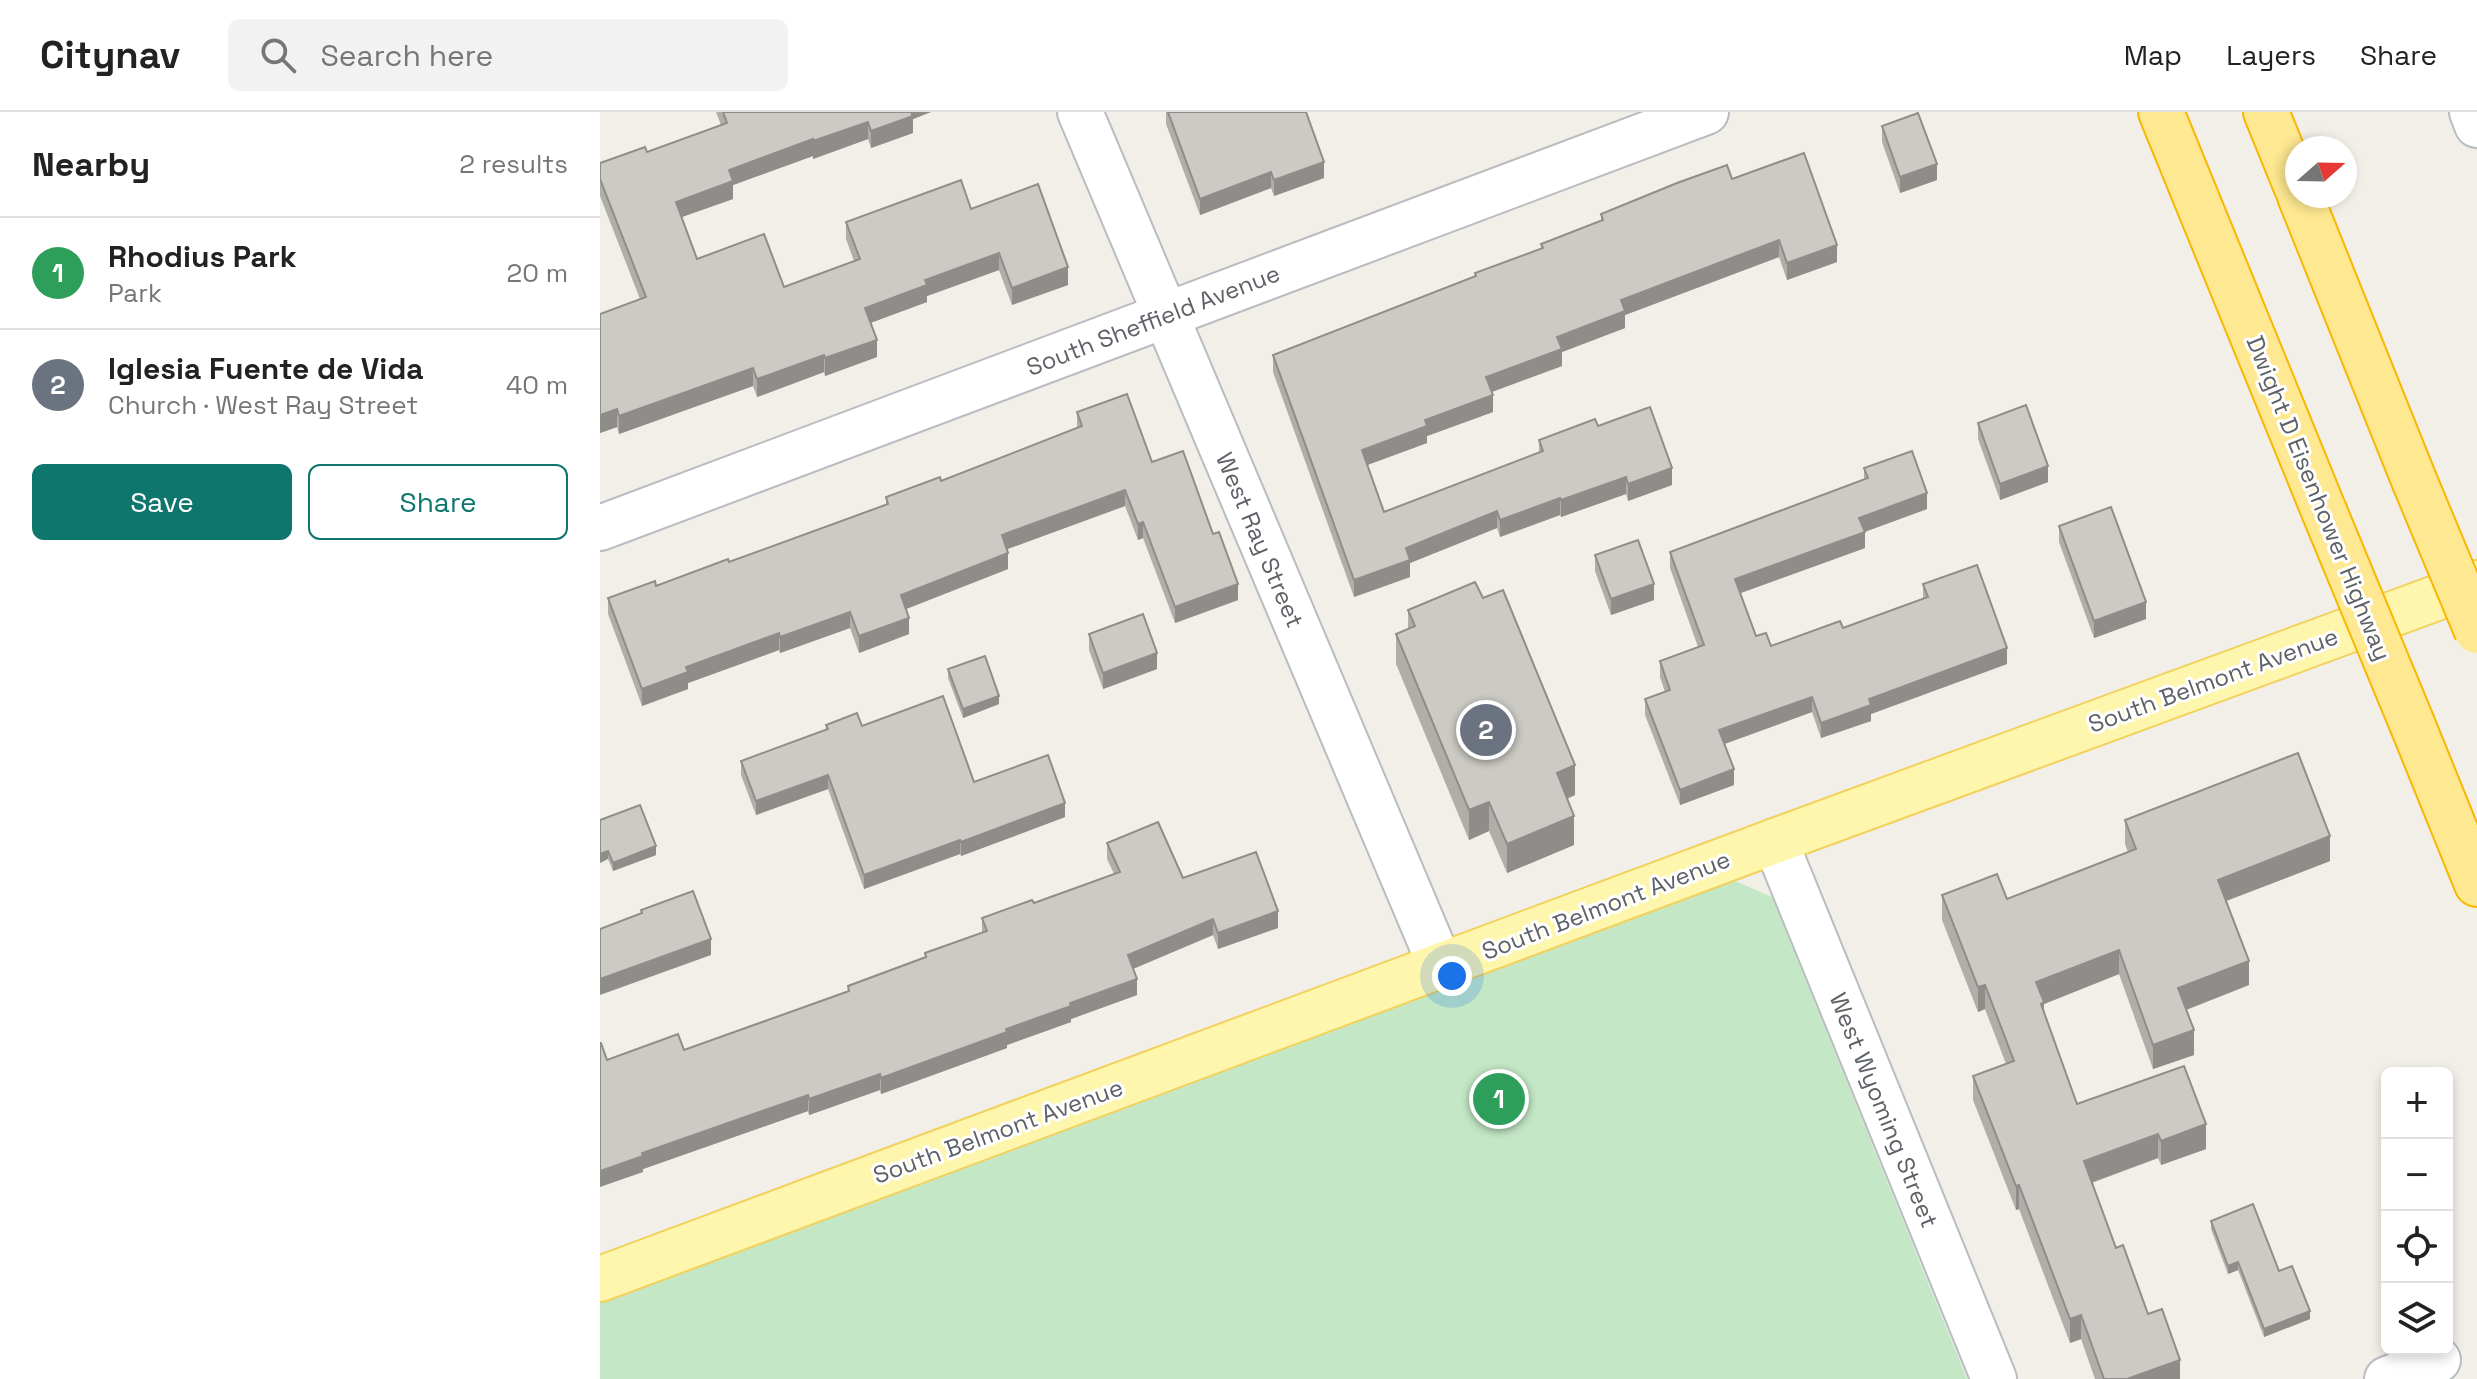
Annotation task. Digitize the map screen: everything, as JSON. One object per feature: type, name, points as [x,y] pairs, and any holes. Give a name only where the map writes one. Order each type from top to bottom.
[{"type":"highway","name":"Dwight D Eisenhower Highway","points":[[2161,112],[2477,884]]},
{"type":"highway","points":[[2266,112],[2285,159]]},
{"type":"highway","points":[[2305,208],[2477,631]]},
{"type":"main road","name":"South Belmont Avenue","points":[[600,1279],[2477,583]]},
{"type":"street","name":"West Ray Street","points":[[1080,112],[1441,967]]},
{"type":"street","name":"South Sheffield Avenue","points":[[600,528],[1706,112]]},
{"type":"street","points":[[2472,112],[2477,125]]},
{"type":"street","name":"West Wyoming Street","points":[[1775,841],[1994,1379]]},
{"type":"street","points":[[2387,1379],[2438,1360]]},
{"type":"green space","points":[[1733,880],[1772,897],[1967,1379],[600,1379],[600,1302]]},
{"type":"building","points":[[723,112],[911,112],[913,116],[871,131],[868,122],[813,139],[729,170],[733,181],[676,202],[697,259],[764,234],[784,287],[860,259],[846,222],[961,180],[971,209],[1038,184],[1068,267],[1012,288],[999,253],[925,280],[927,285],[865,308],[877,340],[757,379],[753,368],[619,416],[617,409],[600,415],[600,314],[646,297],[600,179],[600,163],[645,147],[647,152],[727,123]]},
{"type":"building","points":[[1168,112],[1306,112],[1324,162],[1274,180],[1271,172],[1200,199]]},
{"type":"building","points":[[1918,113],[1937,164],[1900,177],[1882,126]]},
{"type":"building","points":[[1804,153],[1837,245],[1787,263],[1779,240],[1621,300],[1625,311],[1557,337],[1562,349],[1486,377],[1493,395],[1425,420],[1427,426],[1362,450],[1384,512],[1543,451],[1539,440],[1595,419],[1598,426],[1650,407],[1672,468],[1628,484],[1626,477],[1500,520],[1497,511],[1406,548],[1410,560],[1354,580],[1273,355],[1543,248],[1541,244],[1603,220],[1601,214],[1677,183],[1727,165],[1732,179]]},
{"type":"building","points":[[1127,394],[1152,462],[1183,451],[1213,534],[1219,532],[1238,584],[1175,607],[1143,522],[1138,524],[1125,490],[1002,535],[1008,553],[901,595],[909,618],[859,636],[850,612],[780,637],[779,633],[686,667],[688,672],[642,689],[608,598],[655,581],[656,586],[728,559],[729,562],[888,504],[886,497],[940,477],[941,481],[1082,426],[1077,412]]},
{"type":"building","points":[[2026,405],[2048,466],[2000,484],[1978,423]]},
{"type":"building","points":[[1912,451],[1927,493],[1859,518],[1865,532],[1735,579],[1756,636],[1766,633],[1771,646],[1840,621],[1843,628],[1928,597],[1923,584],[1977,565],[2007,648],[1869,699],[1871,705],[1821,723],[1812,697],[1719,730],[1734,769],[1680,790],[1645,699],[1670,690],[1660,661],[1704,645],[1670,552],[1868,478],[1864,468]]},
{"type":"building","points":[[2111,507],[2146,602],[2094,621],[2059,526]]},
{"type":"building","points":[[1638,540],[1654,584],[1611,599],[1595,555]]},
{"type":"building","points":[[1475,582],[1483,598],[1503,590],[1575,765],[1557,773],[1574,816],[1507,844],[1489,802],[1469,810],[1396,634],[1415,626],[1408,610]]},
{"type":"building","points":[[1143,614],[1157,653],[1103,673],[1089,634]]},
{"type":"building","points":[[985,656],[999,696],[963,709],[948,669]]},
{"type":"building","points":[[943,696],[974,782],[1048,755],[1065,803],[864,875],[828,775],[756,801],[741,761],[828,729],[826,725],[857,713],[862,726]]},
{"type":"building","points":[[2298,753],[2330,836],[2218,880],[2249,961],[2178,988],[2194,1030],[2153,1045],[2119,950],[2036,982],[2077,1104],[2184,1066],[2206,1124],[2161,1141],[2158,1134],[2084,1161],[2116,1248],[2123,1245],[2148,1314],[2162,1309],[2180,1360],[2127,1379],[2104,1379],[2081,1315],[2070,1319],[1973,1076],[2014,1061],[1985,985],[1978,987],[1942,895],[1997,874],[2007,899],[2136,849],[2125,820]]},
{"type":"building","points":[[640,805],[656,846],[613,863],[608,851],[600,854],[600,820]]},
{"type":"building","points":[[1158,822],[1183,878],[1256,852],[1278,911],[1218,933],[1213,919],[1128,955],[1137,979],[1006,1029],[1007,1032],[881,1078],[880,1074],[809,1099],[808,1095],[642,1153],[643,1156],[600,1171],[600,1043],[607,1060],[678,1034],[684,1050],[849,991],[848,986],[987,931],[982,918],[1120,872],[1107,843]]},
{"type":"building","points":[[693,891],[711,939],[600,979],[600,929]]},
{"type":"building","points":[[2253,1204],[2279,1271],[2292,1266],[2310,1311],[2264,1329],[2238,1262],[2228,1266],[2211,1221]]},
{"type":"place","name":"Iglesia Fuente de Vida","points":[[1486,730]]},
{"type":"place","name":"Rhodius Park","points":[[1499,1099]]}]
